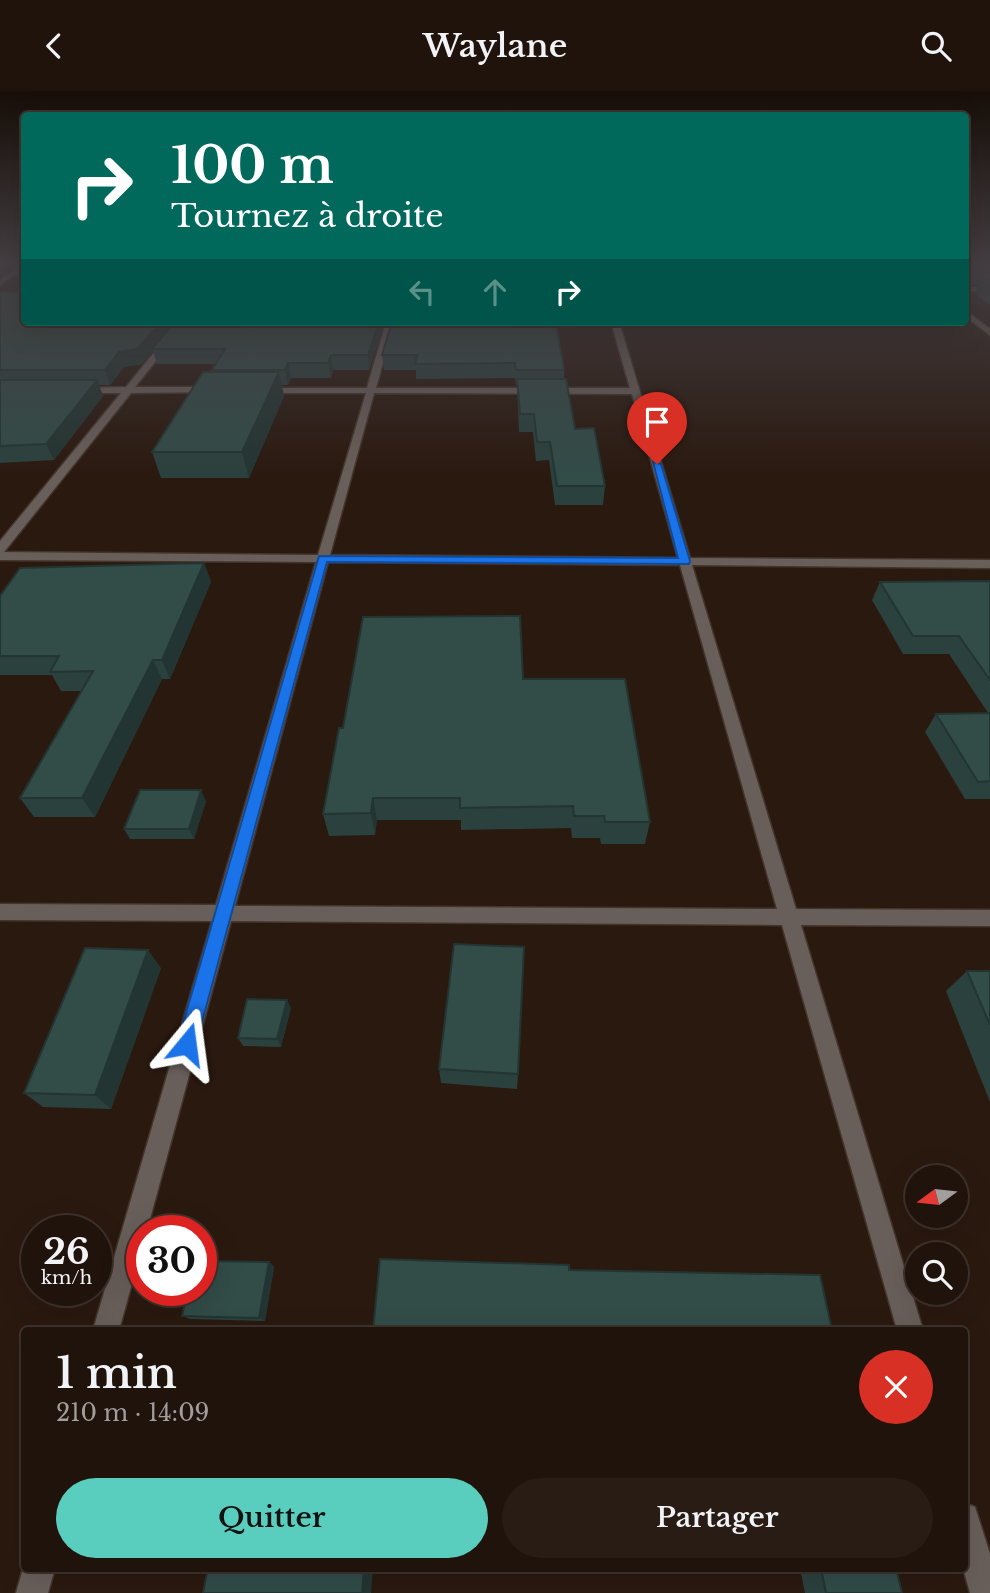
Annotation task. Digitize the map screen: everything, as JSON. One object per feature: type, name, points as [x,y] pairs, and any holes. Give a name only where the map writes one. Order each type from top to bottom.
[{"type":"street","points":[[0,549],[173,335]]},
{"type":"street","points":[[107,1327],[386,335]]},
{"type":"street","points":[[619,335],[908,1327]]},
{"type":"street","points":[[64,390],[223,390]]},
{"type":"street","points":[[250,390],[635,391]]},
{"type":"street","points":[[0,556],[990,564]]},
{"type":"street","points":[[0,912],[990,918]]},
{"type":"street","points":[[968,1531],[986,1593]]},
{"type":"street","points":[[32,1593],[38,1572]]},
{"type":"building","points":[[0,335],[149,335],[137,349],[119,352],[105,370],[0,370]]},
{"type":"building","points":[[164,335],[375,335],[368,355],[331,355],[328,363],[288,363],[285,370],[212,370],[225,349],[152,349]]},
{"type":"building","points":[[388,335],[558,335],[564,370],[516,370],[515,363],[415,364],[417,355],[382,355]]},
{"type":"building","points":[[203,372],[279,372],[242,452],[152,452]]},
{"type":"building","points":[[517,379],[566,379],[575,429],[594,428],[605,486],[557,486],[550,442],[537,442],[534,414],[520,414]]},
{"type":"building","points":[[0,380],[97,380],[46,444],[0,446]]},
{"type":"building","points":[[204,563],[162,660],[153,660],[82,798],[20,798],[93,671],[50,672],[59,656],[0,656],[0,596],[20,568]]},
{"type":"building","points":[[990,581],[990,680],[959,636],[913,636],[880,582]]},
{"type":"building","points":[[520,616],[523,679],[625,679],[650,822],[605,822],[604,816],[574,816],[573,806],[460,808],[460,798],[373,798],[371,813],[323,814],[339,728],[343,728],[363,617]]},
{"type":"building","points":[[990,713],[990,781],[978,782],[936,714]]},
{"type":"building","points":[[140,790],[201,790],[189,829],[124,829]]},
{"type":"building","points":[[454,944],[524,947],[518,1074],[439,1069]]},
{"type":"building","points":[[85,948],[148,950],[95,1095],[24,1093]]},
{"type":"building","points":[[967,971],[990,971],[990,1025]]},
{"type":"building","points":[[247,999],[287,1000],[277,1039],[238,1038]]},
{"type":"building","points":[[380,1259],[569,1265],[569,1270],[820,1275],[831,1327],[373,1327]]},
{"type":"building","points":[[217,1261],[269,1262],[259,1318],[182,1316],[184,1306],[217,1306]]},
{"type":"building","points":[[207,1572],[364,1572],[362,1593],[203,1593]]},
{"type":"building","points":[[822,1572],[897,1572],[902,1593],[826,1593]]},
{"type":"route","points":[[187,1044],[323,558],[685,561],[657,464]]}]
